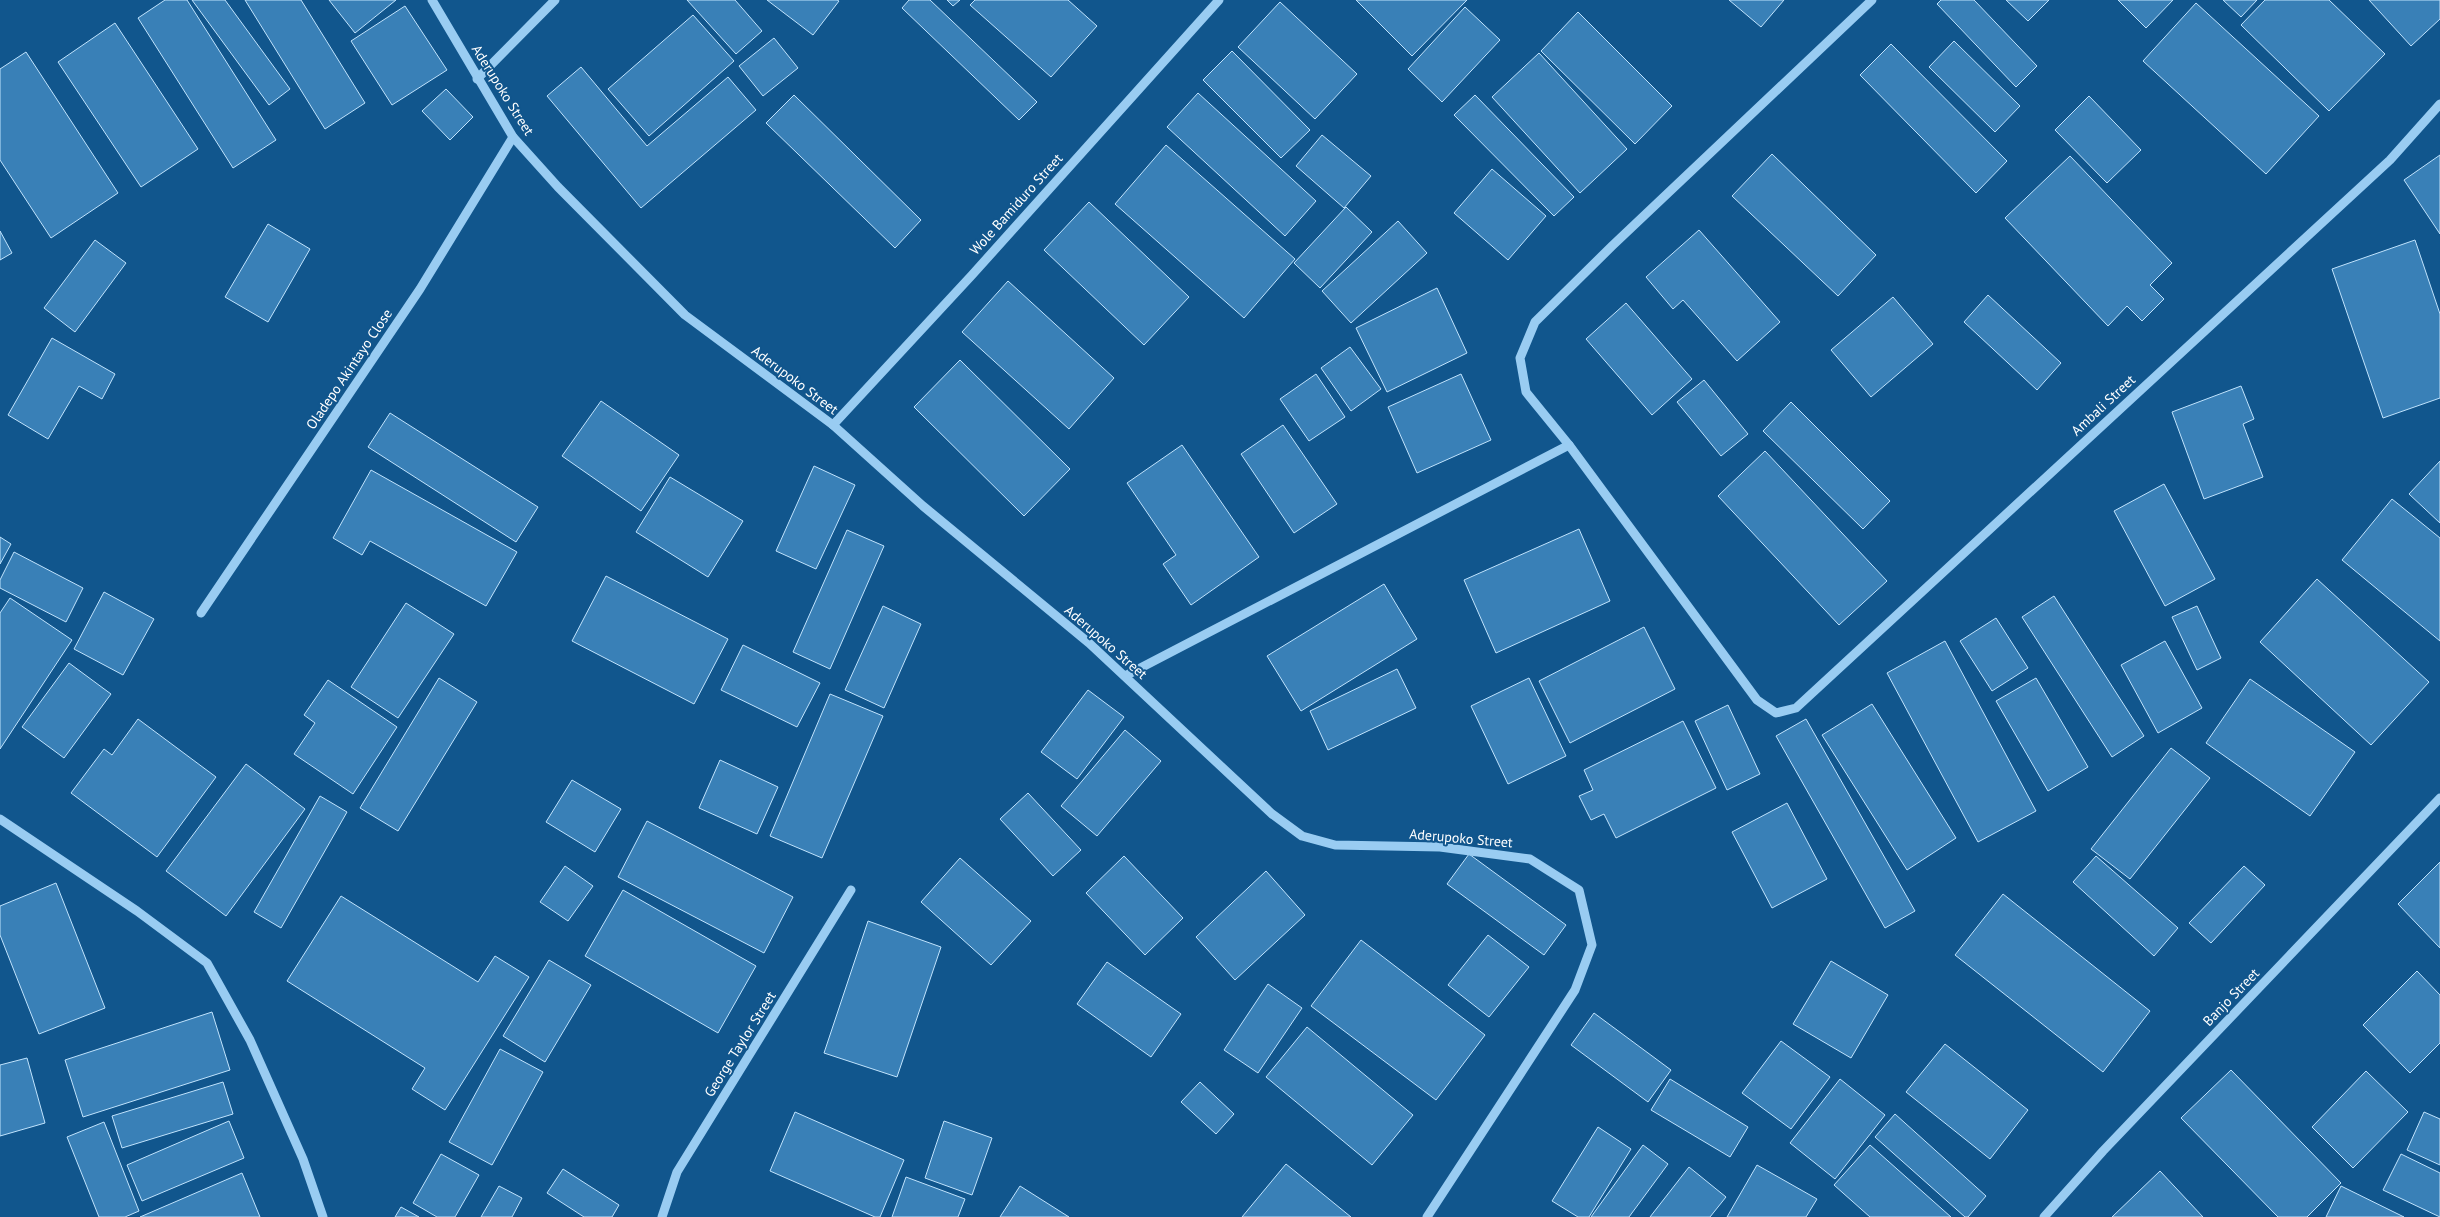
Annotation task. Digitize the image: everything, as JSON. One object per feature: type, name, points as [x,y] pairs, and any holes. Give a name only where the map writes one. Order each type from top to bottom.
[{"type":"street","name":"Aderupoko Street","points":[[432,0],[513,137],[558,187],[685,315],[832,425],[923,506],[1125,676],[1272,814],[1302,836],[1335,845],[1440,847],[1530,859],[1579,890],[1592,944],[1575,990],[1427,1217]]},
{"type":"street","points":[[477,79],[555,0]]},
{"type":"street","name":"Wole Bamiduro Street","points":[[832,425],[1218,0]]},
{"type":"street","points":[[1125,676],[1569,445],[1526,392],[1520,358],[1535,322],[1612,246],[1872,0]]},
{"type":"street","name":"Ambali Street","points":[[1569,445],[1757,700],[1776,713],[1796,708],[2390,160],[2440,104]]},
{"type":"street","name":"Oladepo Akintayo Close","points":[[201,613],[420,288],[513,137]]},
{"type":"street","name":"Banjo Street","points":[[2044,1217],[2103,1151],[2440,798]]},
{"type":"street","points":[[0,818],[137,911],[207,963],[250,1040],[303,1159],[323,1217]]},
{"type":"street","name":"George Taylor Street","points":[[662,1217],[677,1172],[851,890]]},
{"type":"building","points":[[165,0],[187,0],[276,140],[233,168],[138,18]]},
{"type":"building","points":[[192,0],[225,0],[290,89],[269,105]]},
{"type":"building","points":[[245,0],[301,0],[365,103],[325,129]]},
{"type":"building","points":[[329,0],[396,0],[355,33]]},
{"type":"building","points":[[687,0],[735,0],[762,31],[736,54]]},
{"type":"building","points":[[767,0],[837,0],[839,1],[813,35]]},
{"type":"building","points":[[909,0],[930,0],[1037,102],[1019,120],[902,8]]},
{"type":"building","points":[[947,0],[960,0],[953,6]]},
{"type":"building","points":[[975,0],[1068,0],[1097,26],[1051,77],[970,5]]},
{"type":"building","points":[[1356,0],[1467,0],[1412,56]]},
{"type":"building","points":[[1729,0],[1784,0],[1761,27]]},
{"type":"building","points":[[1941,0],[1974,0],[2037,66],[2016,87],[1937,4]]},
{"type":"building","points":[[2006,0],[2049,0],[2028,21]]},
{"type":"building","points":[[2118,0],[2173,0],[2146,28]]},
{"type":"building","points":[[2223,0],[2257,0],[2241,17]]},
{"type":"building","points":[[2265,0],[2329,0],[2385,54],[2329,111],[2241,25]]},
{"type":"building","points":[[2369,0],[2440,0],[2440,19],[2411,46]]},
{"type":"building","points":[[1280,2],[1357,74],[1315,119],[1238,47]]},
{"type":"building","points":[[2196,3],[2319,116],[2266,174],[2143,61]]},
{"type":"building","points":[[405,6],[447,70],[392,105],[351,41]]},
{"type":"building","points":[[1465,7],[1500,40],[1442,102],[1408,69]]},
{"type":"building","points":[[1578,12],[1672,106],[1635,144],[1541,51]]},
{"type":"building","points":[[693,15],[734,61],[649,136],[608,89]]},
{"type":"building","points":[[115,23],[198,149],[141,187],[58,62]]},
{"type":"building","points":[[774,38],[798,68],[763,96],[739,66]]},
{"type":"building","points":[[1954,41],[2020,106],[1995,132],[1929,67]]},
{"type":"building","points":[[1891,44],[2007,161],[1976,193],[1860,75]]},
{"type":"building","points":[[1232,51],[1310,130],[1281,158],[1203,80]]},
{"type":"building","points":[[26,52],[118,193],[51,238],[0,160],[0,69]]},
{"type":"building","points":[[1539,53],[1627,149],[1580,193],[1492,97]]},
{"type":"building","points":[[581,67],[647,146],[728,77],[756,110],[641,208],[547,96]]},
{"type":"building","points":[[446,89],[473,117],[450,140],[422,111]]},
{"type":"building","points":[[1198,93],[1316,201],[1285,236],[1167,127]]},
{"type":"building","points":[[794,95],[921,220],[895,248],[766,123]]},
{"type":"building","points":[[1475,95],[1574,197],[1554,216],[1454,115]]},
{"type":"building","points":[[2089,96],[2141,150],[2107,183],[2055,130]]},
{"type":"building","points":[[1322,135],[1371,176],[1344,208],[1296,166]]},
{"type":"building","points":[[1166,145],[1295,259],[1244,318],[1115,204]]},
{"type":"building","points":[[1772,154],[1876,255],[1838,296],[1732,196]]},
{"type":"building","points":[[2440,155],[2440,234],[2404,180]]},
{"type":"building","points":[[2070,156],[2172,263],[2150,285],[2164,299],[2142,321],[2127,306],[2108,326],[2005,218]]},
{"type":"building","points":[[1492,169],[1546,216],[1508,260],[1454,213]]},
{"type":"building","points":[[1089,202],[1189,297],[1144,345],[1044,250]]},
{"type":"building","points":[[1346,207],[1372,232],[1320,288],[1294,263]]},
{"type":"building","points":[[1398,221],[1427,253],[1351,323],[1322,291]]},
{"type":"building","points":[[268,224],[310,249],[268,322],[225,297]]},
{"type":"building","points":[[1699,230],[1780,322],[1737,361],[1683,300],[1673,309],[1646,277]]},
{"type":"building","points":[[0,231],[12,253],[0,260]]},
{"type":"building","points":[[95,240],[126,263],[75,332],[44,308]]},
{"type":"building","points":[[2415,240],[2440,314],[2440,398],[2383,418],[2332,269]]},
{"type":"building","points":[[1008,281],[1114,378],[1069,429],[962,332]]},
{"type":"building","points":[[1437,288],[1467,353],[1387,392],[1356,328]]},
{"type":"building","points":[[1988,295],[2061,363],[2037,390],[1964,322]]},
{"type":"building","points":[[1893,297],[1933,344],[1871,397],[1831,350]]},
{"type":"building","points":[[1626,303],[1692,379],[1652,415],[1586,339]]},
{"type":"building","points":[[52,338],[115,374],[102,399],[79,386],[48,439],[8,415]]},
{"type":"building","points":[[1350,347],[1381,389],[1351,411],[1321,368]]},
{"type":"building","points":[[960,360],[1070,469],[1024,516],[914,407]]},
{"type":"building","points":[[1316,374],[1345,417],[1309,441],[1280,399]]},
{"type":"building","points":[[1461,374],[1491,440],[1417,473],[1388,407]]},
{"type":"building","points":[[1704,380],[1748,434],[1721,456],[1677,402]]},
{"type":"building","points":[[2241,386],[2254,419],[2243,424],[2263,477],[2204,499],[2172,412]]},
{"type":"building","points":[[601,401],[679,455],[641,511],[562,456]]},
{"type":"building","points":[[1791,402],[1890,501],[1863,529],[1763,431]]},
{"type":"building","points":[[390,413],[538,507],[516,542],[368,447]]},
{"type":"building","points":[[1283,425],[1337,504],[1294,533],[1241,454]]},
{"type":"building","points":[[1182,445],[1259,557],[1191,605],[1163,564],[1176,555],[1127,483]]},
{"type":"building","points":[[1765,451],[1887,581],[1839,625],[1718,496]]},
{"type":"building","points":[[2440,461],[2440,523],[2409,494]]},
{"type":"building","points":[[814,466],[855,485],[816,569],[776,551]]},
{"type":"building","points":[[371,470],[517,552],[486,606],[370,541],[362,555],[333,538]]},
{"type":"building","points":[[670,477],[743,521],[708,577],[636,532]]},
{"type":"building","points":[[2164,484],[2215,579],[2165,606],[2114,511]]},
{"type":"building","points":[[2392,499],[2440,538],[2440,641],[2342,560]]},
{"type":"building","points":[[1579,529],[1610,601],[1496,653],[1464,580]]},
{"type":"building","points":[[847,530],[884,546],[830,669],[793,652]]},
{"type":"building","points":[[0,537],[11,544],[0,564]]},
{"type":"building","points":[[14,552],[83,588],[66,622],[0,588],[0,580]]},
{"type":"building","points":[[606,576],[728,639],[694,704],[572,641]]},
{"type":"building","points":[[2317,579],[2429,682],[2371,745],[2260,642]]},
{"type":"building","points":[[1384,584],[1417,639],[1301,711],[1267,656]]},
{"type":"building","points":[[104,592],[154,619],[123,675],[74,649]]},
{"type":"building","points":[[2054,596],[2144,736],[2112,757],[2022,617]]},
{"type":"building","points":[[10,598],[72,640],[0,749],[0,613]]},
{"type":"building","points":[[406,603],[454,634],[398,718],[351,687]]},
{"type":"building","points":[[883,606],[921,624],[884,708],[845,690]]},
{"type":"building","points":[[2197,606],[2221,658],[2197,670],[2172,617]]},
{"type":"building","points":[[1996,618],[2028,668],[1992,691],[1960,641]]},
{"type":"building","points":[[1644,627],[1675,689],[1570,743],[1539,681]]},
{"type":"building","points":[[1945,641],[2036,811],[1978,842],[1887,673]]},
{"type":"building","points":[[2165,641],[2202,708],[2158,733],[2121,665]]},
{"type":"building","points":[[743,645],[820,683],[797,727],[721,690]]},
{"type":"building","points":[[69,663],[111,694],[64,758],[22,727]]},
{"type":"building","points":[[1397,669],[1416,708],[1328,750],[1310,711]]},
{"type":"building","points":[[439,678],[477,702],[398,831],[360,808]]},
{"type":"building","points":[[1529,678],[1566,756],[1508,784],[1471,706]]},
{"type":"building","points":[[2036,678],[2088,767],[2048,791],[1996,701]]},
{"type":"building","points":[[2250,679],[2355,752],[2310,816],[2206,743]]},
{"type":"building","points":[[328,680],[397,727],[353,794],[294,754],[315,723],[304,715]]},
{"type":"building","points":[[1088,690],[1124,717],[1077,779],[1041,752]]},
{"type":"building","points":[[830,694],[883,716],[822,858],[770,836]]},
{"type":"building","points":[[1872,704],[1956,838],[1907,870],[1822,735]]},
{"type":"building","points":[[1728,705],[1760,774],[1727,790],[1695,721]]},
{"type":"building","points":[[138,719],[216,777],[157,857],[71,793],[104,749],[112,755]]},
{"type":"building","points":[[1806,719],[1915,911],[1885,928],[1776,736]]},
{"type":"building","points":[[1683,721],[1716,788],[1616,838],[1604,814],[1591,820],[1579,796],[1593,790],[1584,770]]},
{"type":"building","points":[[1125,730],[1161,761],[1097,836],[1061,806]]},
{"type":"building","points":[[2171,748],[2210,778],[2130,879],[2091,849]]},
{"type":"building","points":[[720,760],[778,787],[757,834],[699,808]]},
{"type":"building","points":[[246,764],[305,809],[226,916],[166,871]]},
{"type":"building","points":[[572,780],[621,809],[595,852],[546,822]]},
{"type":"building","points":[[1028,793],[1081,850],[1053,876],[1000,819]]},
{"type":"building","points":[[320,796],[347,812],[281,928],[254,912]]},
{"type":"building","points":[[1787,803],[1827,879],[1772,908],[1732,832]]},
{"type":"building","points":[[647,821],[793,897],[764,953],[618,877]]},
{"type":"building","points":[[1469,854],[1566,925],[1544,955],[1447,884]]},
{"type":"building","points":[[1124,856],[1183,918],[1145,955],[1086,893]]},
{"type":"building","points":[[2096,856],[2178,928],[2154,956],[2073,882]]},
{"type":"building","points":[[960,858],[1031,921],[991,965],[921,902]]},
{"type":"building","points":[[2440,862],[2440,948],[2398,904]]},
{"type":"building","points":[[565,866],[593,886],[568,921],[540,902]]},
{"type":"building","points":[[2244,866],[2265,885],[2211,943],[2189,923]]},
{"type":"building","points":[[1266,871],[1305,915],[1235,980],[1196,937]]},
{"type":"building","points":[[56,883],[105,1008],[39,1034],[0,935],[0,906]]},
{"type":"building","points":[[623,890],[756,966],[718,1033],[585,956]]},
{"type":"building","points":[[2003,894],[2150,1011],[2103,1072],[1955,955]]},
{"type":"building","points":[[341,896],[478,982],[495,956],[529,977],[445,1110],[412,1089],[425,1068],[287,981]]},
{"type":"building","points":[[868,921],[941,947],[897,1077],[824,1053]]},
{"type":"building","points":[[1488,935],[1529,967],[1489,1017],[1448,985]]},
{"type":"building","points":[[1361,940],[1485,1035],[1436,1100],[1311,1006]]},
{"type":"building","points":[[549,960],[591,985],[545,1062],[503,1036]]},
{"type":"building","points":[[1831,961],[1888,995],[1851,1058],[1793,1024]]},
{"type":"building","points":[[1107,962],[1181,1014],[1151,1057],[1077,1004]]},
{"type":"building","points":[[2417,971],[2440,995],[2440,1043],[2410,1073],[2363,1025]]},
{"type":"building","points":[[1268,984],[1302,1008],[1258,1073],[1224,1050]]},
{"type":"building","points":[[212,1012],[230,1070],[83,1117],[65,1060]]},
{"type":"building","points":[[1594,1013],[1671,1070],[1648,1102],[1571,1045]]},
{"type":"building","points":[[1307,1027],[1413,1115],[1372,1165],[1266,1077]]},
{"type":"building","points":[[1781,1041],[1830,1077],[1791,1129],[1742,1093]]},
{"type":"building","points":[[1945,1044],[2028,1110],[1990,1159],[1906,1092]]},
{"type":"building","points":[[500,1049],[543,1072],[492,1165],[449,1142]]},
{"type":"building","points":[[27,1058],[45,1123],[0,1136],[0,1065]]},
{"type":"building","points":[[2231,1070],[2341,1183],[2307,1217],[2278,1217],[2181,1118]]},
{"type":"building","points":[[2366,1071],[2408,1112],[2353,1168],[2312,1127]]},
{"type":"building","points":[[1670,1079],[1748,1127],[1730,1157],[1651,1110]]},
{"type":"building","points":[[1840,1079],[1885,1115],[1835,1179],[1790,1143]]},
{"type":"building","points":[[223,1082],[233,1114],[122,1148],[112,1116]]},
{"type":"building","points":[[1200,1082],[1234,1114],[1216,1134],[1181,1102]]},
{"type":"building","points":[[795,1112],[904,1160],[880,1217],[875,1217],[770,1171]]},
{"type":"building","points":[[2424,1112],[2440,1119],[2440,1165],[2407,1150]]},
{"type":"building","points":[[1895,1114],[1986,1196],[1968,1217],[1965,1217],[1875,1137]]},
{"type":"building","points":[[229,1121],[244,1158],[142,1201],[127,1165]]},
{"type":"building","points":[[944,1121],[992,1138],[972,1195],[925,1178]]},
{"type":"building","points":[[104,1122],[139,1211],[125,1217],[99,1217],[67,1137]]},
{"type":"building","points":[[1598,1127],[1631,1149],[1589,1217],[1578,1217],[1552,1201]]},
{"type":"building","points":[[1643,1145],[1668,1164],[1629,1217],[1591,1217]]},
{"type":"building","points":[[1870,1145],[1951,1217],[1870,1217],[1834,1185]]},
{"type":"building","points":[[441,1154],[479,1175],[455,1217],[437,1217],[413,1203]]},
{"type":"building","points":[[2401,1154],[2440,1173],[2440,1217],[2383,1190]]},
{"type":"building","points":[[1286,1164],[1351,1217],[1242,1217]]},
{"type":"building","points":[[1757,1165],[1817,1199],[1806,1217],[1727,1217]]},
{"type":"building","points":[[1689,1167],[1726,1197],[1710,1217],[1650,1217]]},
{"type":"building","points":[[563,1169],[619,1205],[612,1217],[584,1217],[547,1193]]},
{"type":"building","points":[[2160,1171],[2203,1217],[2112,1217]]},
{"type":"building","points":[[242,1173],[260,1217],[140,1217]]},
{"type":"building","points":[[906,1177],[965,1199],[958,1217],[892,1217]]},
{"type":"building","points":[[499,1186],[522,1198],[512,1217],[481,1217]]},
{"type":"building","points":[[1020,1186],[1069,1217],[1000,1217]]},
{"type":"building","points":[[2341,1186],[2404,1217],[2326,1217]]},
{"type":"building","points":[[401,1207],[419,1217],[395,1217]]}]
